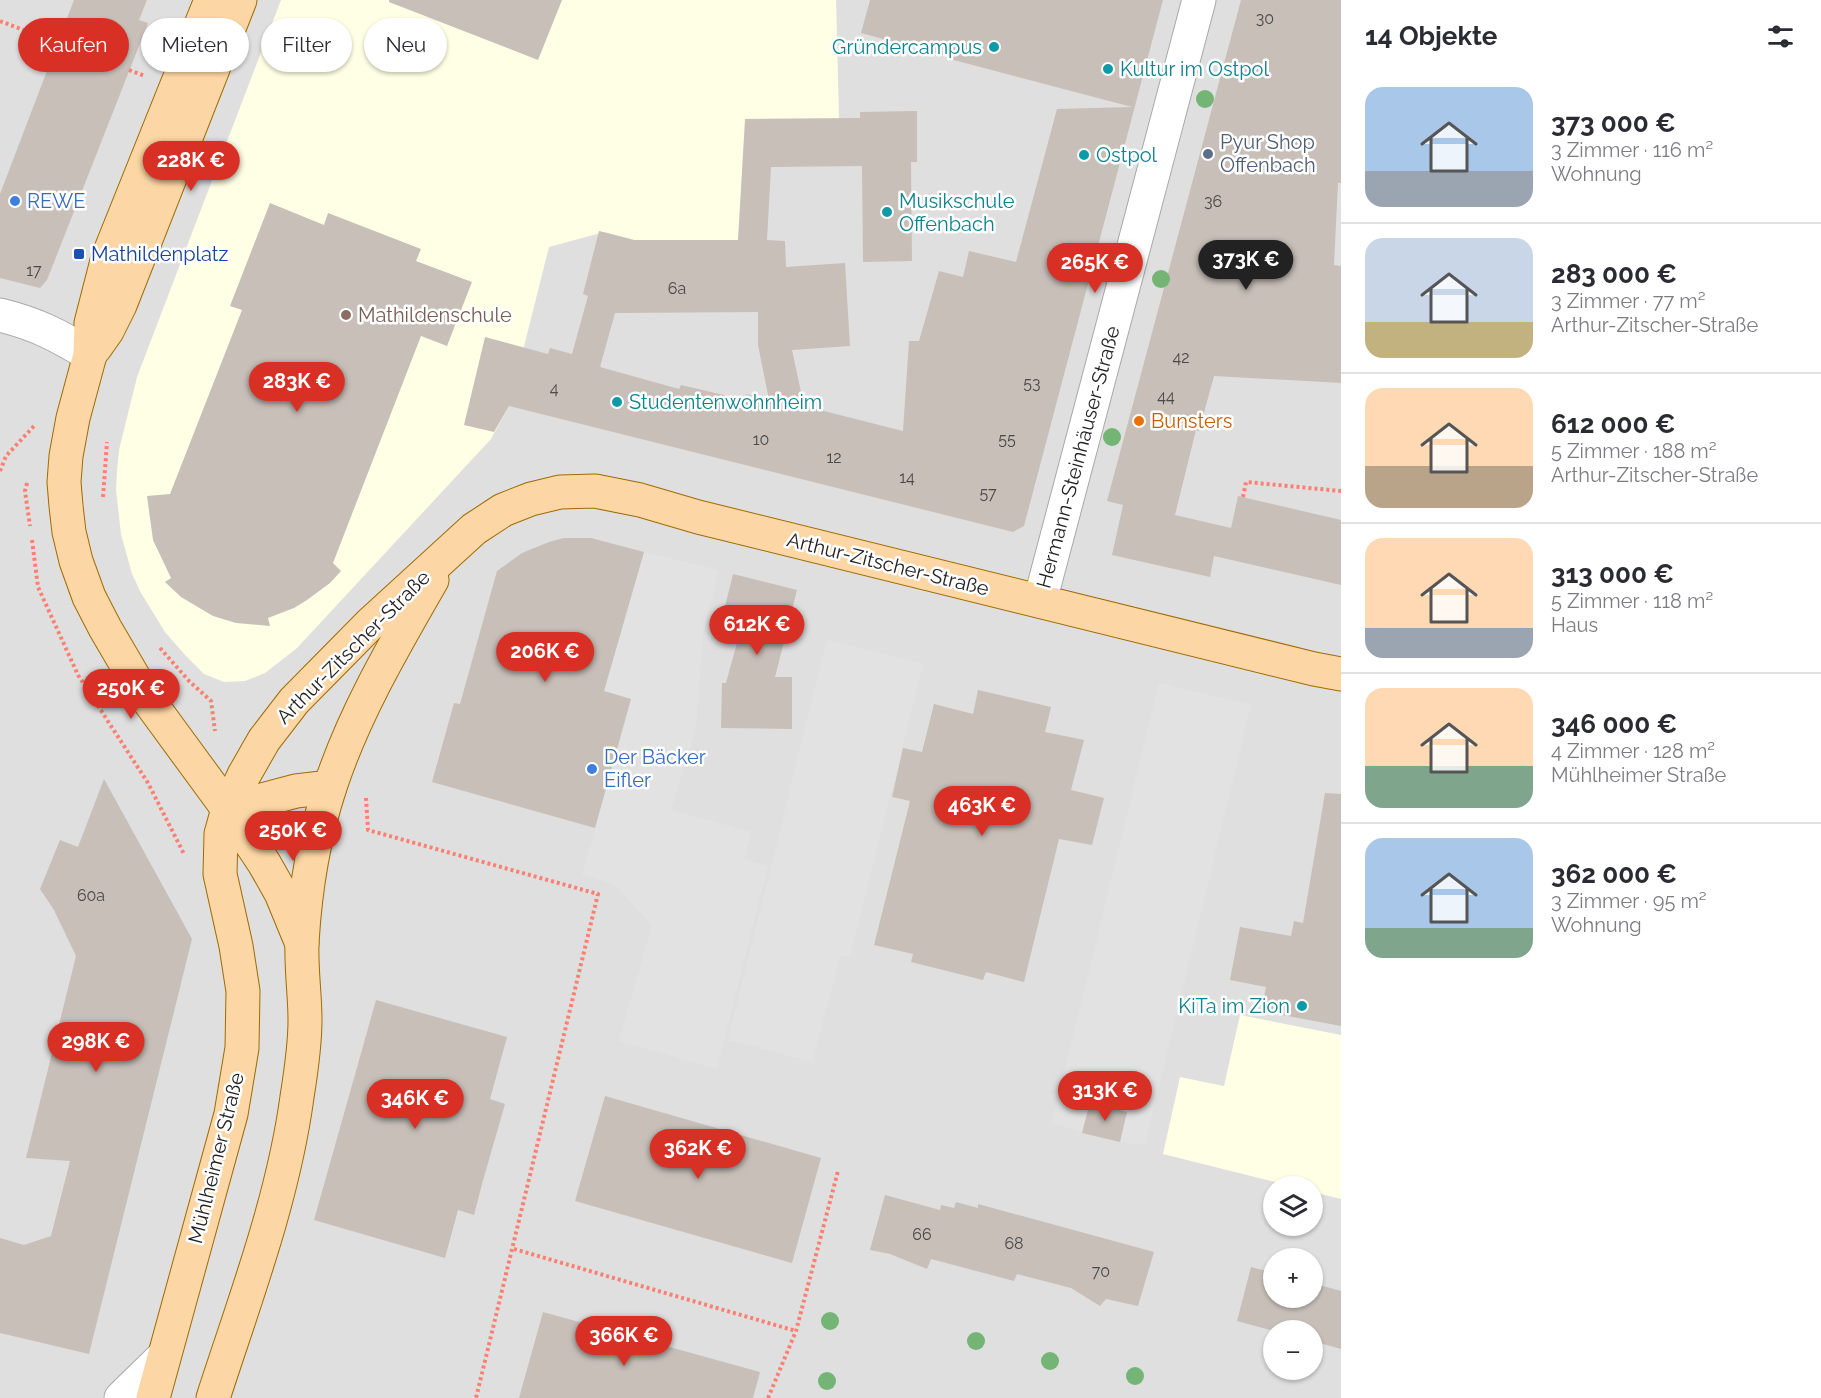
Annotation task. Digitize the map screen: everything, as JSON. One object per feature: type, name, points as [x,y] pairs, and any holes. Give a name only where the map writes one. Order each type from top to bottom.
[{"type":"main road","points":[[211,0],[108,257],[91,323],[90,355],[73,418],[64,482],[69,532],[76,561],[89,597],[131,674],[228,809],[281,893],[302,944],[305,1023],[297,1098],[283,1178],[213,1398]]},
{"type":"main road","points":[[90,355],[107,331],[120,305],[240,0]]},
{"type":"main road","name":"Arthur-Zitscher-Straße","points":[[228,809],[264,740],[294,701],[369,625],[474,529],[503,510],[531,499],[560,492],[595,491],[640,500],[698,517],[1341,674]]},
{"type":"main road","name":"Arthur-Zitscher-Straße","points":[[302,944],[309,887],[330,787],[363,708],[393,649],[448,553]]},
{"type":"main road","points":[[228,809],[296,791],[330,787]]},
{"type":"main road","name":"Mühlheimer Straße","points":[[153,1398],[231,1114],[242,1048],[243,991],[236,946],[220,874],[221,834],[228,809]]},
{"type":"street","name":"Hermann-Steinhäuser-Straße","points":[[1040,600],[1199,0]]},
{"type":"street","points":[[0,315],[32,323],[90,355]]},
{"type":"street","points":[[121,1398],[165,1356]]},
{"type":"path","points":[[0,21],[18,28]]},
{"type":"path","points":[[0,471],[6,456],[36,423]]},
{"type":"path","points":[[103,500],[108,436]]},
{"type":"path","points":[[28,480],[25,491],[38,587],[78,675],[148,783],[184,855]]},
{"type":"path","points":[[1243,497],[1246,482],[1341,491]]},
{"type":"path","points":[[158,645],[189,681],[211,701],[216,733]]},
{"type":"path","points":[[366,798],[368,830],[598,894],[476,1398]]},
{"type":"path","points":[[768,1398],[796,1331],[838,1172]]},
{"type":"path","points":[[513,1249],[796,1331]]},
{"type":"shaded area","points":[[0,0],[1341,0],[1341,1398],[0,1398]]},
{"type":"shaded area","name":"Mathildenschule","points":[[281,0],[836,0],[839,119],[774,119],[738,240],[634,240],[604,232],[549,247],[509,406],[491,439],[297,648],[265,673],[245,681],[224,682],[204,674],[186,656],[165,632],[141,593],[132,574],[121,534],[116,490],[117,470],[119,450],[137,377],[261,52],[261,72],[352,72],[352,18],[274,18]]},
{"type":"shaded area","points":[[644,552],[719,570],[703,635],[696,728],[671,810],[751,832],[744,859],[768,866],[717,1069],[619,1041],[652,925],[614,884],[582,875],[631,699],[604,691]]},
{"type":"shaded area","points":[[827,640],[923,664],[850,957],[840,955],[813,1062],[728,1040]]},
{"type":"shaded area","points":[[1159,683],[1251,705],[1145,1145],[1120,1142],[1052,1123]]},
{"type":"shaded area","points":[[1240,1015],[1341,1035],[1341,1199],[1323,1194],[1323,1176],[1263,1176],[1263,1179],[1163,1154],[1180,1077],[1224,1086]]},
{"type":"building","points":[[74,0],[147,0],[139,20],[141,21],[141,41],[129,71],[129,18],[67,18]]},
{"type":"building","points":[[389,0],[562,0],[538,60],[447,25],[447,18],[430,18],[389,2]]},
{"type":"building","points":[[870,0],[1163,0],[1024,526],[1013,532],[509,406],[494,432],[464,425],[485,337],[548,354],[550,348],[572,354],[588,296],[583,294],[599,231],[634,240],[738,240],[745,119],[860,118],[860,112],[917,111],[917,162],[911,162],[912,261],[863,262],[862,166],[771,167],[767,240],[785,241],[786,267],[845,263],[850,346],[792,350],[804,406],[903,431],[909,341],[919,341],[939,271],[963,277],[969,251],[1016,262],[1057,109],[1132,107],[861,33]],"holes":[[[758,312],[758,345],[769,400],[746,394],[745,400],[681,385],[679,389],[600,367],[615,313]]]},
{"type":"building","points":[[1241,0],[1341,0],[1341,183],[1338,183],[1334,265],[1341,266],[1341,383],[1214,376],[1199,431],[1196,430],[1175,515],[1231,528],[1238,496],[1341,520],[1341,585],[1214,556],[1210,577],[1112,555],[1123,505],[1107,501]]},
{"type":"building","points":[[47,72],[129,72],[47,280],[40,288],[0,278],[0,194]]},
{"type":"building","points":[[270,203],[324,225],[328,213],[421,249],[416,261],[472,282],[447,346],[421,336],[333,563],[341,571],[330,583],[307,600],[294,608],[268,618],[270,626],[236,623],[213,616],[181,597],[165,582],[171,578],[153,540],[147,496],[170,494],[242,310],[230,306]]},
{"type":"building","points":[[564,538],[591,538],[644,552],[604,691],[631,699],[595,828],[432,782],[454,703],[460,704],[497,571],[522,553]]},
{"type":"building","points":[[733,574],[797,590],[775,677],[792,677],[792,729],[721,728],[722,683],[726,683],[740,632],[720,627]]},
{"type":"building","points":[[978,690],[1051,707],[1045,732],[1084,740],[1071,790],[1104,798],[1092,845],[1059,839],[1024,982],[986,972],[983,980],[911,962],[913,954],[874,945],[910,801],[892,797],[903,748],[922,752],[934,704],[973,714]]},
{"type":"building","points":[[104,779],[192,939],[89,1354],[0,1333],[0,1238],[24,1245],[51,1236],[70,1161],[26,1158],[76,956],[54,910],[40,889],[60,840],[78,847]]},
{"type":"building","points":[[1325,793],[1341,794],[1341,1026],[1261,1011],[1266,987],[1230,980],[1240,927],[1291,936],[1294,921],[1303,923]]},
{"type":"building","points":[[376,1000],[507,1037],[490,1099],[505,1104],[474,1215],[458,1210],[445,1258],[314,1220]]},
{"type":"building","points":[[605,1096],[821,1158],[792,1263],[575,1201]]},
{"type":"building","points":[[1090,1102],[1127,1112],[1120,1142],[1082,1133]]},
{"type":"building","points":[[885,1195],[940,1210],[941,1205],[954,1208],[956,1202],[978,1208],[978,1204],[1154,1252],[1138,1306],[1106,1299],[1100,1306],[1071,1288],[1017,1274],[1014,1281],[931,1259],[927,1269],[890,1254],[870,1250]]},
{"type":"building","points":[[1251,1267],[1263,1270],[1263,1308],[1323,1308],[1323,1286],[1341,1291],[1341,1349],[1323,1344],[1323,1320],[1263,1320],[1263,1328],[1237,1321]]},
{"type":"building","points":[[543,1312],[760,1372],[753,1398],[519,1398]]},
{"type":"place","name":"Gründercampus","points":[[994,47]]},
{"type":"place","name":"Kultur im Ostpol","points":[[1108,69]]},
{"type":"place","name":"Pyur Shop Offenbach","points":[[1208,154]]},
{"type":"place","name":"Ostpol","points":[[1084,155]]},
{"type":"place","name":"REWE","points":[[15,201]]},
{"type":"place","name":"Musikschule Offenbach","points":[[887,212]]},
{"type":"place","name":"Mathildenplatz","points":[[79,254]]},
{"type":"place","name":"Mathildenschule","points":[[346,315]]},
{"type":"place","name":"Studentenwohnheim","points":[[617,402]]},
{"type":"place","name":"Bunsters","points":[[1139,421]]},
{"type":"place","name":"Der Bäcker Eifler","points":[[592,769]]},
{"type":"place","name":"KiTa im Zion","points":[[1302,1006]]}]
